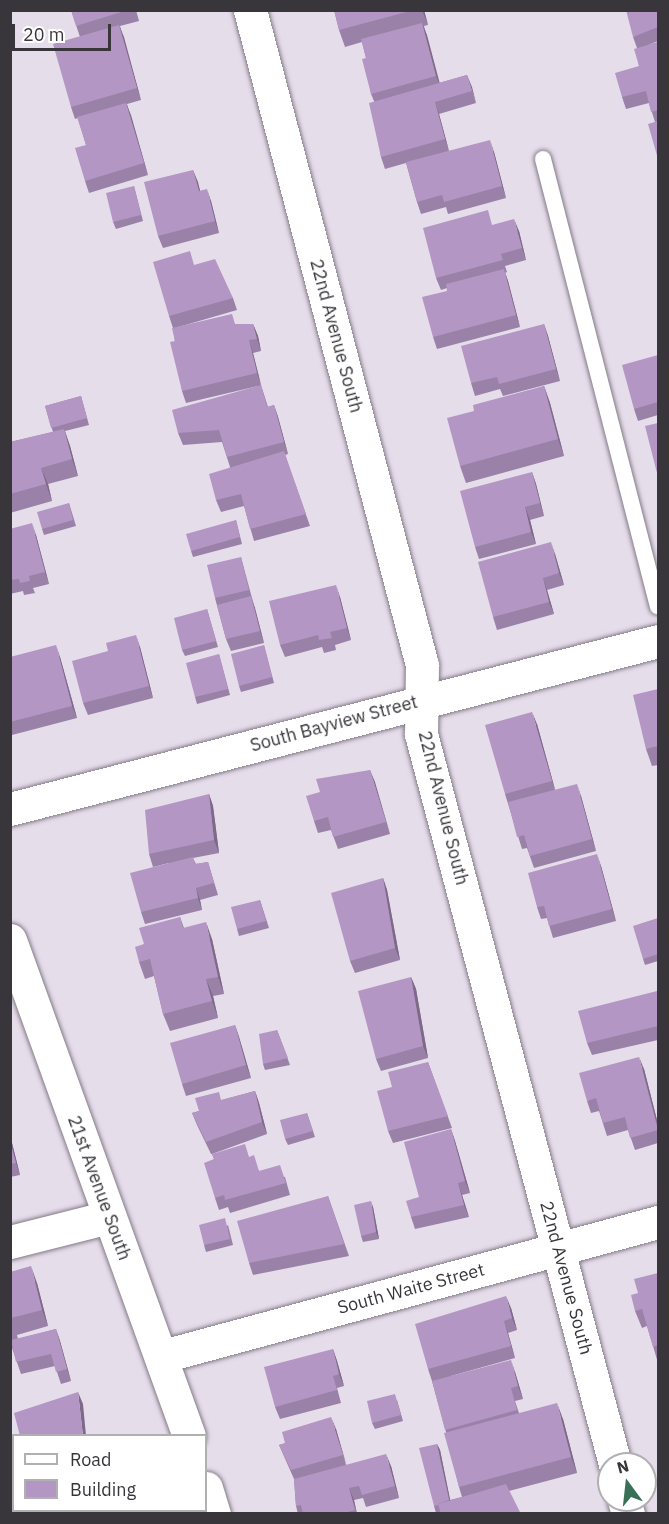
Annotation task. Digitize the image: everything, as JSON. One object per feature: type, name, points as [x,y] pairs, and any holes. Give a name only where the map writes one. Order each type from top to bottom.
[{"type":"street","name":"22nd Avenue South","points":[[250,10],[422,665],[421,734],[612,1452]]},
{"type":"street","name":"South Bayview Street","points":[[10,809],[658,641]]},
{"type":"street","name":"21st Avenue South","points":[[10,940],[109,1217],[163,1356],[188,1434]]},
{"type":"street","points":[[10,1242],[109,1217]]},
{"type":"street","name":"South Waite Street","points":[[163,1356],[658,1222]]},
{"type":"street","points":[[207,1491],[214,1514]]},
{"type":"lane","points":[[543,159],[658,606]]},
{"type":"building","points":[[71,10],[128,10],[76,26]]},
{"type":"building","points":[[334,10],[414,10],[339,30]]},
{"type":"building","points":[[626,10],[658,10],[658,27],[633,37]]},
{"type":"building","points":[[422,23],[436,76],[371,94],[362,59],[366,58],[361,39]]},
{"type":"building","points":[[119,25],[137,88],[71,107],[53,44]]},
{"type":"building","points":[[658,42],[658,110],[651,112],[646,91],[622,97],[615,73],[639,66],[634,49]]},
{"type":"building","points":[[467,75],[472,91],[435,102],[445,139],[381,157],[369,103]]},
{"type":"building","points":[[126,103],[144,163],[85,181],[75,148],[86,145],[77,117]]},
{"type":"building","points":[[658,121],[658,159],[648,124]]},
{"type":"building","points":[[490,140],[502,186],[444,202],[442,195],[417,202],[406,162]]},
{"type":"building","points":[[193,170],[199,191],[207,189],[215,221],[158,236],[144,182]]},
{"type":"building","points":[[134,186],[141,215],[113,222],[106,193]]},
{"type":"building","points":[[488,210],[492,225],[514,219],[522,248],[501,254],[503,260],[436,278],[423,228]]},
{"type":"building","points":[[190,251],[194,265],[215,259],[233,298],[169,316],[153,262]]},
{"type":"building","points":[[504,269],[516,315],[433,337],[422,297],[447,291],[446,284]]},
{"type":"building","points":[[232,314],[235,324],[253,324],[257,339],[249,340],[257,373],[182,391],[170,342],[175,341],[172,328]]},
{"type":"building","points":[[544,324],[556,369],[499,384],[497,377],[471,383],[461,346]]},
{"type":"building","points":[[658,355],[658,402],[634,409],[622,365]]},
{"type":"building","points":[[261,385],[267,407],[274,405],[284,442],[227,457],[219,430],[178,433],[172,410]]},
{"type":"building","points":[[544,386],[558,439],[460,466],[447,418],[474,411],[473,405]]},
{"type":"building","points":[[81,396],[87,418],[51,428],[45,406]]},
{"type":"building","points":[[658,423],[658,477],[645,426]]},
{"type":"building","points":[[64,429],[72,459],[41,468],[46,484],[10,494],[10,442]]},
{"type":"building","points":[[284,451],[306,514],[250,529],[241,494],[216,500],[209,474]]},
{"type":"building","points":[[532,472],[540,503],[525,507],[531,532],[475,547],[460,491]]},
{"type":"building","points":[[69,503],[73,520],[42,529],[37,512]]},
{"type":"building","points":[[236,520],[240,537],[191,551],[186,534]]},
{"type":"building","points":[[32,523],[45,572],[29,576],[30,581],[20,583],[19,579],[10,580],[10,529]]},
{"type":"building","points":[[551,542],[559,573],[543,578],[549,602],[493,617],[478,562]]},
{"type":"building","points":[[241,557],[249,590],[215,598],[207,565]]},
{"type":"building","points":[[336,585],[347,628],[330,632],[332,638],[319,640],[318,635],[280,645],[269,601]]},
{"type":"building","points":[[251,596],[260,631],[226,639],[217,605]]},
{"type":"building","points":[[207,609],[216,641],[182,650],[174,618]]},
{"type":"building","points":[[136,635],[149,686],[83,703],[72,661],[108,651],[106,643]]},
{"type":"building","points":[[56,645],[72,706],[10,722],[10,657]]},
{"type":"building","points":[[264,645],[272,677],[239,686],[231,654]]},
{"type":"building","points":[[219,654],[228,689],[195,697],[186,663]]},
{"type":"building","points":[[658,689],[658,746],[646,749],[633,695]]},
{"type":"building","points":[[532,712],[552,781],[505,794],[485,725]]},
{"type":"building","points":[[370,770],[386,822],[333,837],[328,817],[314,821],[306,796],[320,792],[316,779]]},
{"type":"building","points":[[577,784],[592,839],[530,856],[524,835],[517,837],[508,802]]},
{"type":"building","points":[[209,794],[214,840],[149,854],[145,810]]},
{"type":"building","points":[[597,854],[612,909],[549,926],[544,906],[537,907],[528,873]]},
{"type":"building","points":[[193,857],[195,864],[208,862],[214,883],[196,888],[198,898],[141,912],[130,873]]},
{"type":"building","points":[[383,878],[395,948],[350,961],[331,893]]},
{"type":"building","points":[[260,900],[266,921],[237,929],[231,907]]},
{"type":"building","points":[[180,917],[183,928],[206,922],[218,977],[206,979],[212,1001],[163,1014],[150,959],[139,962],[135,947],[144,944],[139,928]]},
{"type":"building","points":[[658,918],[658,954],[643,959],[633,926]]},
{"type":"building","points":[[411,977],[423,1046],[376,1059],[358,991]]},
{"type":"building","points":[[657,991],[658,1026],[587,1043],[578,1011]]},
{"type":"building","points":[[235,1025],[246,1065],[182,1084],[170,1043]]},
{"type":"building","points":[[277,1030],[288,1058],[263,1064],[259,1034]]},
{"type":"building","points":[[639,1057],[658,1130],[630,1138],[625,1117],[603,1123],[596,1098],[587,1101],[579,1073]]},
{"type":"building","points":[[428,1062],[448,1116],[388,1131],[377,1091],[392,1087],[388,1072]]},
{"type":"building","points":[[255,1091],[262,1122],[206,1142],[192,1113],[199,1111],[195,1098],[219,1092],[221,1100]]},
{"type":"building","points":[[307,1113],[313,1131],[285,1139],[280,1120]]},
{"type":"building","points":[[451,1129],[465,1181],[458,1183],[464,1205],[411,1217],[406,1201],[419,1197],[404,1142]]},
{"type":"building","points":[[10,1141],[16,1163],[10,1164]]},
{"type":"building","points":[[245,1144],[249,1157],[254,1155],[259,1171],[280,1165],[286,1183],[225,1200],[224,1195],[215,1198],[204,1163],[214,1159],[212,1154]]},
{"type":"building","points":[[328,1196],[344,1244],[249,1263],[237,1221]]},
{"type":"building","points":[[371,1201],[376,1232],[361,1236],[354,1205]]},
{"type":"building","points":[[225,1218],[230,1239],[204,1245],[199,1225]]},
{"type":"building","points":[[31,1266],[42,1310],[11,1318],[12,1323],[10,1324],[10,1272]]},
{"type":"building","points":[[658,1273],[658,1345],[653,1347],[642,1309],[635,1311],[631,1295],[638,1293],[634,1279]]},
{"type":"building","points":[[506,1296],[512,1318],[504,1321],[511,1346],[428,1369],[415,1324]]},
{"type":"building","points":[[56,1329],[67,1369],[56,1372],[51,1354],[16,1362],[11,1340]]},
{"type":"building","points":[[333,1349],[339,1374],[333,1376],[337,1390],[275,1407],[264,1367]]},
{"type":"building","points":[[511,1360],[518,1386],[511,1388],[517,1410],[445,1430],[432,1381]]},
{"type":"building","points":[[78,1392],[83,1434],[19,1434],[14,1413]]},
{"type":"building","points":[[395,1394],[401,1415],[372,1423],[367,1401]]},
{"type":"building","points":[[557,1403],[571,1457],[459,1487],[444,1433]]},
{"type":"building","points":[[331,1417],[343,1455],[291,1470],[279,1445],[285,1443],[282,1432]]},
{"type":"building","points":[[437,1444],[449,1500],[434,1506],[419,1448]]},
{"type":"building","points":[[386,1454],[395,1486],[362,1495],[359,1486],[349,1488],[355,1510],[341,1514],[303,1514],[301,1505],[296,1506],[294,1479]]},
{"type":"building","points":[[506,1484],[521,1514],[441,1514],[438,1504]]},
{"type":"building","points":[[10,1496],[12,1496],[12,1512],[28,1512],[29,1514],[10,1514]]},
{"type":"building","points":[[60,1512],[110,1512],[110,1514],[60,1514]]}]
